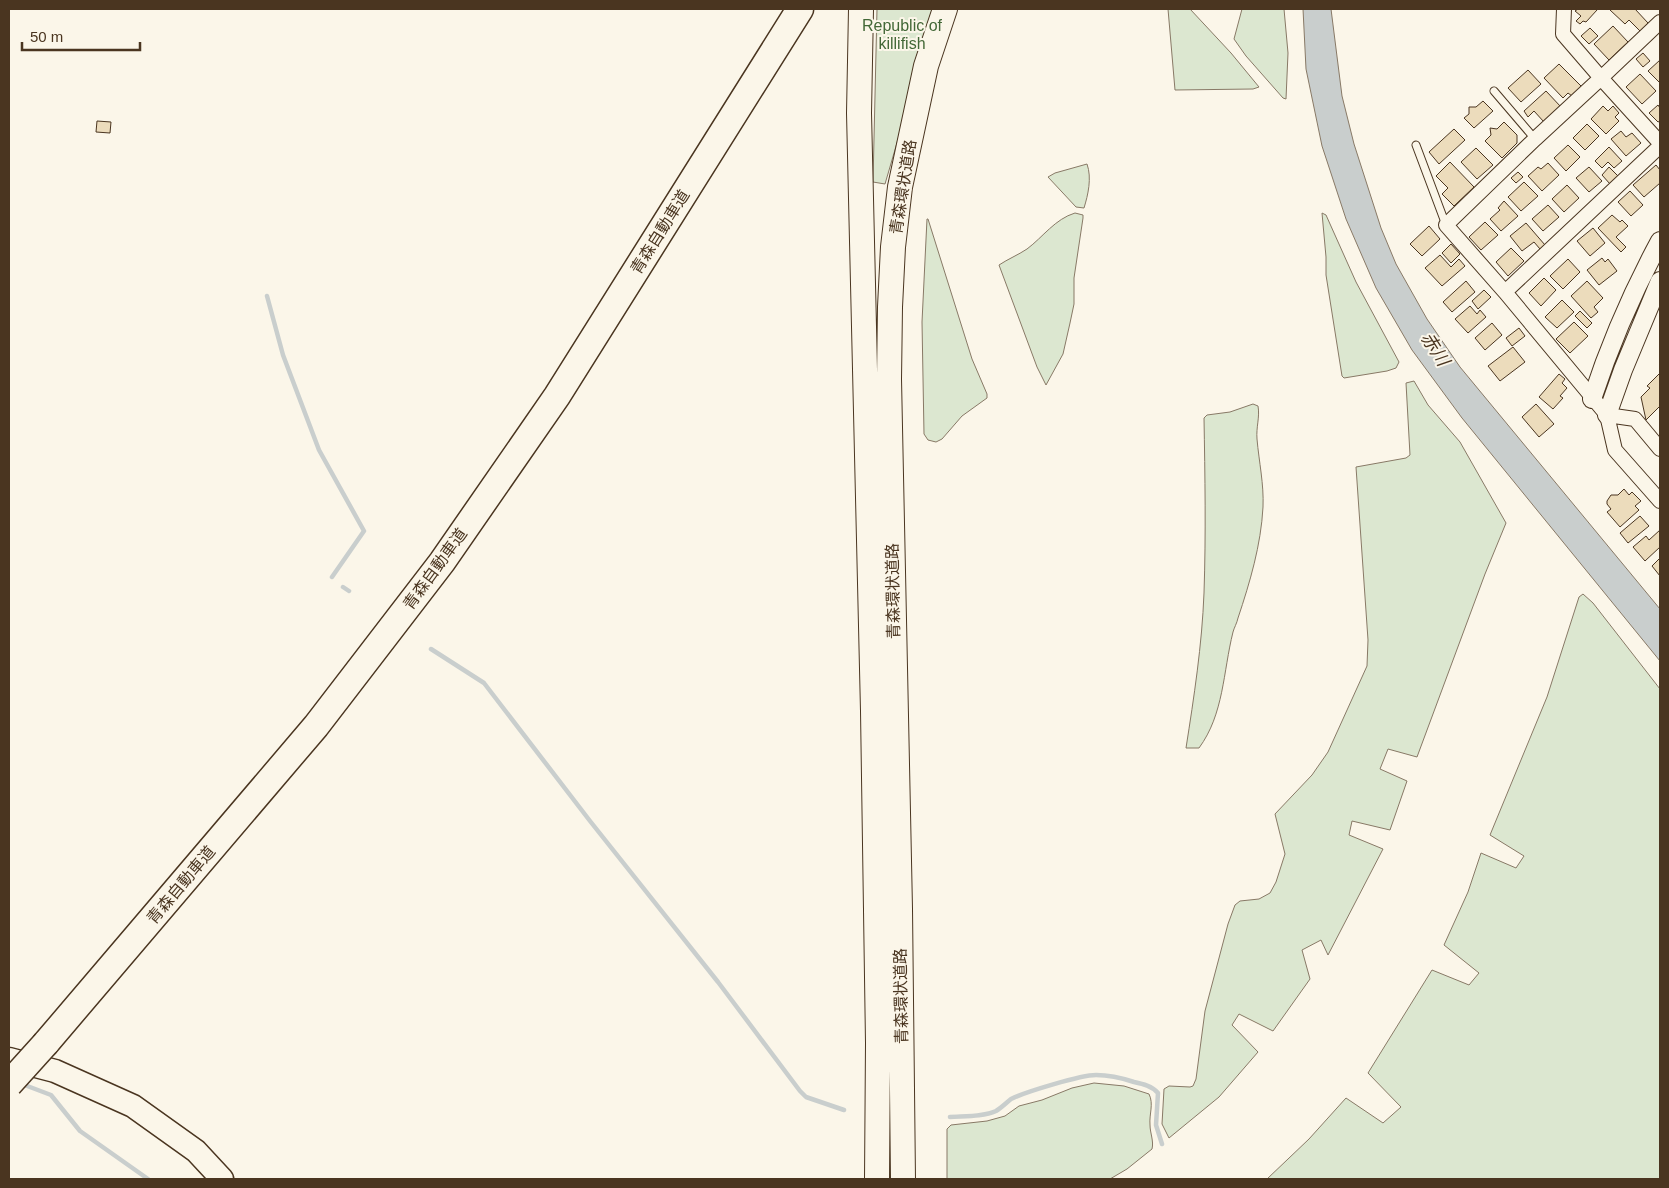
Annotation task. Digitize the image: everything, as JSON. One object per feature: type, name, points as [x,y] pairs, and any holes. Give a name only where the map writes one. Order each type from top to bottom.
[{"type":"highway","name":"青森自動車道","points":[[9,1084],[46,1044],[316,726],[442,562],[557,396],[800,9]]},
{"type":"highway","name":"青森環状道路","points":[[861,9],[859,113],[878,1043],[877,1179]]},
{"type":"highway","name":"青森環状道路","points":[[903,1179],[900,908],[889,389],[890,307],[900,187],[926,66],[945,9]]},
{"type":"main road","points":[[9,1059],[55,1071],[133,1106],[196,1151],[222,1179]]},
{"type":"street","points":[[1505,292],[1660,145],[1563,34],[1564,9]]},
{"type":"street","points":[[1660,22],[1535,139],[1446,226],[1505,292],[1607,415],[1615,450],[1660,502]]},
{"type":"street","points":[[1592,399],[1606,358],[1660,241]]},
{"type":"street","points":[[1607,415],[1623,370],[1660,281]]},
{"type":"street","points":[[1607,415],[1635,419],[1660,449]]},
{"type":"lane","points":[[1494,91],[1535,139]]},
{"type":"lane","points":[[1416,145],[1446,226]]},
{"type":"green space","name":"Republic of killifish","points":[[877,9],[936,9],[885,184],[873,182]]},
{"type":"green space","points":[[1168,9],[1190,9],[1231,53],[1259,87],[1253,89],[1175,90]]},
{"type":"green space","points":[[1242,9],[1284,9],[1288,53],[1286,99],[1283,98],[1246,56],[1234,39]]},
{"type":"green space","points":[[1087,164],[1089,186],[1087,198],[1084,208],[1076,207],[1048,177],[1055,173]]},
{"type":"green space","points":[[1075,213],[1083,215],[1083,218],[1074,278],[1074,304],[1063,354],[1046,385],[1037,367],[999,265],[1027,249],[1061,219]]},
{"type":"green space","points":[[1322,213],[1326,215],[1356,282],[1399,362],[1396,368],[1344,378],[1342,376],[1326,275]]},
{"type":"green space","points":[[927,219],[972,359],[987,394],[987,398],[962,416],[942,439],[936,442],[928,440],[924,434],[922,322]]},
{"type":"green space","points":[[1414,381],[1428,405],[1460,442],[1506,523],[1417,757],[1388,749],[1380,769],[1407,781],[1390,830],[1352,821],[1349,835],[1383,849],[1328,955],[1321,940],[1302,950],[1310,979],[1273,1031],[1239,1014],[1232,1025],[1258,1052],[1219,1097],[1169,1138],[1162,1124],[1164,1089],[1169,1086],[1190,1087],[1193,1086],[1196,1079],[1205,1011],[1228,924],[1235,905],[1240,901],[1259,899],[1270,893],[1276,882],[1285,854],[1275,814],[1312,775],[1328,752],[1367,666],[1368,640],[1356,467],[1406,458],[1410,455],[1406,383]]},
{"type":"green space","points":[[1253,404],[1258,406],[1257,439],[1263,498],[1262,521],[1257,549],[1247,591],[1233,632],[1218,707],[1207,735],[1199,748],[1186,748],[1203,612],[1205,571],[1204,418],[1207,415],[1230,412]]},
{"type":"green space","points":[[1583,594],[1593,603],[1660,689],[1660,1179],[1267,1179],[1309,1139],[1346,1098],[1383,1123],[1401,1107],[1368,1073],[1432,970],[1469,985],[1479,973],[1444,945],[1468,892],[1481,853],[1516,868],[1524,856],[1490,835],[1547,697],[1579,597]]},
{"type":"green space","points":[[1094,1083],[1124,1086],[1149,1094],[1151,1102],[1150,1128],[1153,1143],[1152,1149],[1127,1169],[1110,1179],[947,1179],[947,1129],[951,1125],[987,1121],[1005,1116],[1019,1106],[1042,1100],[1072,1088]]},
{"type":"water","name":"赤川","points":[[1303,9],[1331,9],[1342,96],[1354,144],[1381,228],[1396,264],[1427,319],[1460,367],[1660,609],[1660,661],[1462,418],[1412,350],[1376,288],[1346,219],[1322,146],[1306,69]]},
{"type":"building","points":[[1578,9],[1597,10],[1586,22],[1583,21],[1580,24],[1576,21],[1581,16],[1575,11]]},
{"type":"building","points":[[1635,9],[1648,23],[1640,31],[1629,20],[1625,24],[1610,10]]},
{"type":"building","points":[[1613,26],[1628,42],[1609,60],[1594,44]]},
{"type":"building","points":[[1590,28],[1598,36],[1589,44],[1581,36]]},
{"type":"building","points":[[1643,53],[1650,61],[1643,67],[1636,59]]},
{"type":"building","points":[[1660,60],[1660,83],[1648,71]]},
{"type":"building","points":[[1559,64],[1582,87],[1572,96],[1568,93],[1563,98],[1544,78]]},
{"type":"building","points":[[1528,70],[1541,84],[1521,102],[1508,88]]},
{"type":"building","points":[[1640,74],[1656,91],[1642,104],[1626,87]]},
{"type":"building","points":[[1546,91],[1561,107],[1544,122],[1534,111],[1528,117],[1524,111]]},
{"type":"building","points":[[1483,101],[1493,111],[1474,128],[1464,118],[1469,114],[1469,107],[1476,107]]},
{"type":"building","points":[[1658,105],[1660,108],[1660,121],[1658,122],[1649,113]]},
{"type":"building","points":[[1603,106],[1608,111],[1613,106],[1619,113],[1615,117],[1619,121],[1606,134],[1591,119]]},
{"type":"building","points":[[97,121],[111,122],[110,133],[96,132]]},
{"type":"building","points":[[1504,122],[1517,135],[1517,143],[1502,158],[1485,141],[1491,135],[1490,128],[1497,129]]},
{"type":"building","points":[[1587,124],[1599,136],[1585,150],[1573,138]]},
{"type":"building","points":[[1454,129],[1465,140],[1439,164],[1429,152]]},
{"type":"building","points":[[1621,131],[1626,137],[1632,133],[1641,143],[1626,156],[1611,139]]},
{"type":"building","points":[[1568,145],[1580,157],[1566,171],[1554,158]]},
{"type":"building","points":[[1609,147],[1622,161],[1614,168],[1608,162],[1602,168],[1595,161]]},
{"type":"building","points":[[1476,148],[1493,165],[1477,179],[1461,162]]},
{"type":"building","points":[[1450,162],[1474,187],[1454,206],[1442,194],[1448,188],[1436,176]]},
{"type":"building","points":[[1548,163],[1559,175],[1542,191],[1528,176],[1538,167],[1541,169]]},
{"type":"building","points":[[1656,165],[1660,170],[1660,183],[1644,197],[1633,185]]},
{"type":"building","points":[[1589,167],[1602,181],[1589,192],[1576,178]]},
{"type":"building","points":[[1609,167],[1618,176],[1610,184],[1602,175]]},
{"type":"building","points":[[1518,172],[1523,177],[1516,183],[1511,178]]},
{"type":"building","points":[[1524,182],[1538,196],[1521,211],[1508,197]]},
{"type":"building","points":[[1567,185],[1579,198],[1564,212],[1552,199]]},
{"type":"building","points":[[1630,191],[1643,205],[1631,216],[1618,202]]},
{"type":"building","points":[[1504,201],[1518,216],[1501,231],[1490,219],[1500,210],[1498,208]]},
{"type":"building","points":[[1548,205],[1559,217],[1543,231],[1532,219]]},
{"type":"building","points":[[1612,215],[1620,222],[1622,220],[1628,226],[1616,237],[1626,247],[1621,252],[1598,228]]},
{"type":"building","points":[[1485,222],[1498,235],[1481,250],[1469,237]]},
{"type":"building","points":[[1526,223],[1545,245],[1540,249],[1534,242],[1522,251],[1510,236]]},
{"type":"building","points":[[1429,226],[1440,239],[1422,256],[1410,244]]},
{"type":"building","points":[[1593,228],[1605,243],[1590,256],[1577,241]]},
{"type":"building","points":[[1451,244],[1460,254],[1451,263],[1442,253]]},
{"type":"building","points":[[1511,248],[1524,261],[1508,276],[1496,262]]},
{"type":"building","points":[[1440,255],[1451,267],[1459,259],[1465,266],[1442,286],[1425,268]]},
{"type":"building","points":[[1602,258],[1605,262],[1608,259],[1617,271],[1599,285],[1587,270]]},
{"type":"building","points":[[1568,259],[1580,272],[1563,289],[1550,276]]},
{"type":"building","points":[[1544,278],[1556,290],[1541,306],[1529,293]]},
{"type":"building","points":[[1466,281],[1475,292],[1452,312],[1443,302]]},
{"type":"building","points":[[1587,281],[1603,298],[1594,307],[1598,312],[1591,318],[1571,296]]},
{"type":"building","points":[[1484,290],[1491,297],[1478,309],[1472,301]]},
{"type":"building","points":[[1562,300],[1574,312],[1557,328],[1545,317]]},
{"type":"building","points":[[1470,306],[1477,314],[1480,310],[1486,317],[1468,333],[1455,319]]},
{"type":"building","points":[[1580,311],[1592,323],[1587,328],[1575,316]]},
{"type":"building","points":[[1574,322],[1588,336],[1570,353],[1556,339]]},
{"type":"building","points":[[1492,323],[1502,335],[1485,350],[1475,338]]},
{"type":"building","points":[[1519,328],[1525,336],[1512,346],[1506,338]]},
{"type":"building","points":[[1513,347],[1525,362],[1500,381],[1488,366]]},
{"type":"building","points":[[1660,373],[1660,406],[1646,420],[1641,397],[1650,388],[1647,386]]},
{"type":"building","points":[[1559,374],[1565,379],[1562,383],[1567,388],[1560,396],[1563,398],[1553,409],[1539,397]]},
{"type":"building","points":[[1536,404],[1554,424],[1539,437],[1522,417]]},
{"type":"building","points":[[1624,489],[1629,495],[1632,492],[1641,501],[1635,506],[1639,510],[1620,527],[1607,512],[1611,509],[1607,501],[1611,495],[1618,495]]},
{"type":"building","points":[[1640,516],[1649,526],[1628,543],[1620,533]]},
{"type":"building","points":[[1660,530],[1660,547],[1645,561],[1633,547],[1646,536],[1649,540]]},
{"type":"building","points":[[1660,558],[1660,576],[1652,566]]},
{"type":"waterway","points":[[267,296],[283,355],[319,450],[364,531],[332,577]]},
{"type":"waterway","points":[[343,587],[349,591]]},
{"type":"waterway","points":[[431,649],[484,683],[590,821],[718,982],[800,1091],[806,1097],[844,1110]]},
{"type":"waterway","points":[[950,1117],[991,1113],[998,1110],[1011,1099],[1040,1088],[1089,1076],[1106,1076],[1144,1085],[1158,1093],[1156,1125],[1162,1144]]},
{"type":"waterway","points":[[22,1084],[51,1095],[80,1131],[148,1179]]}]
